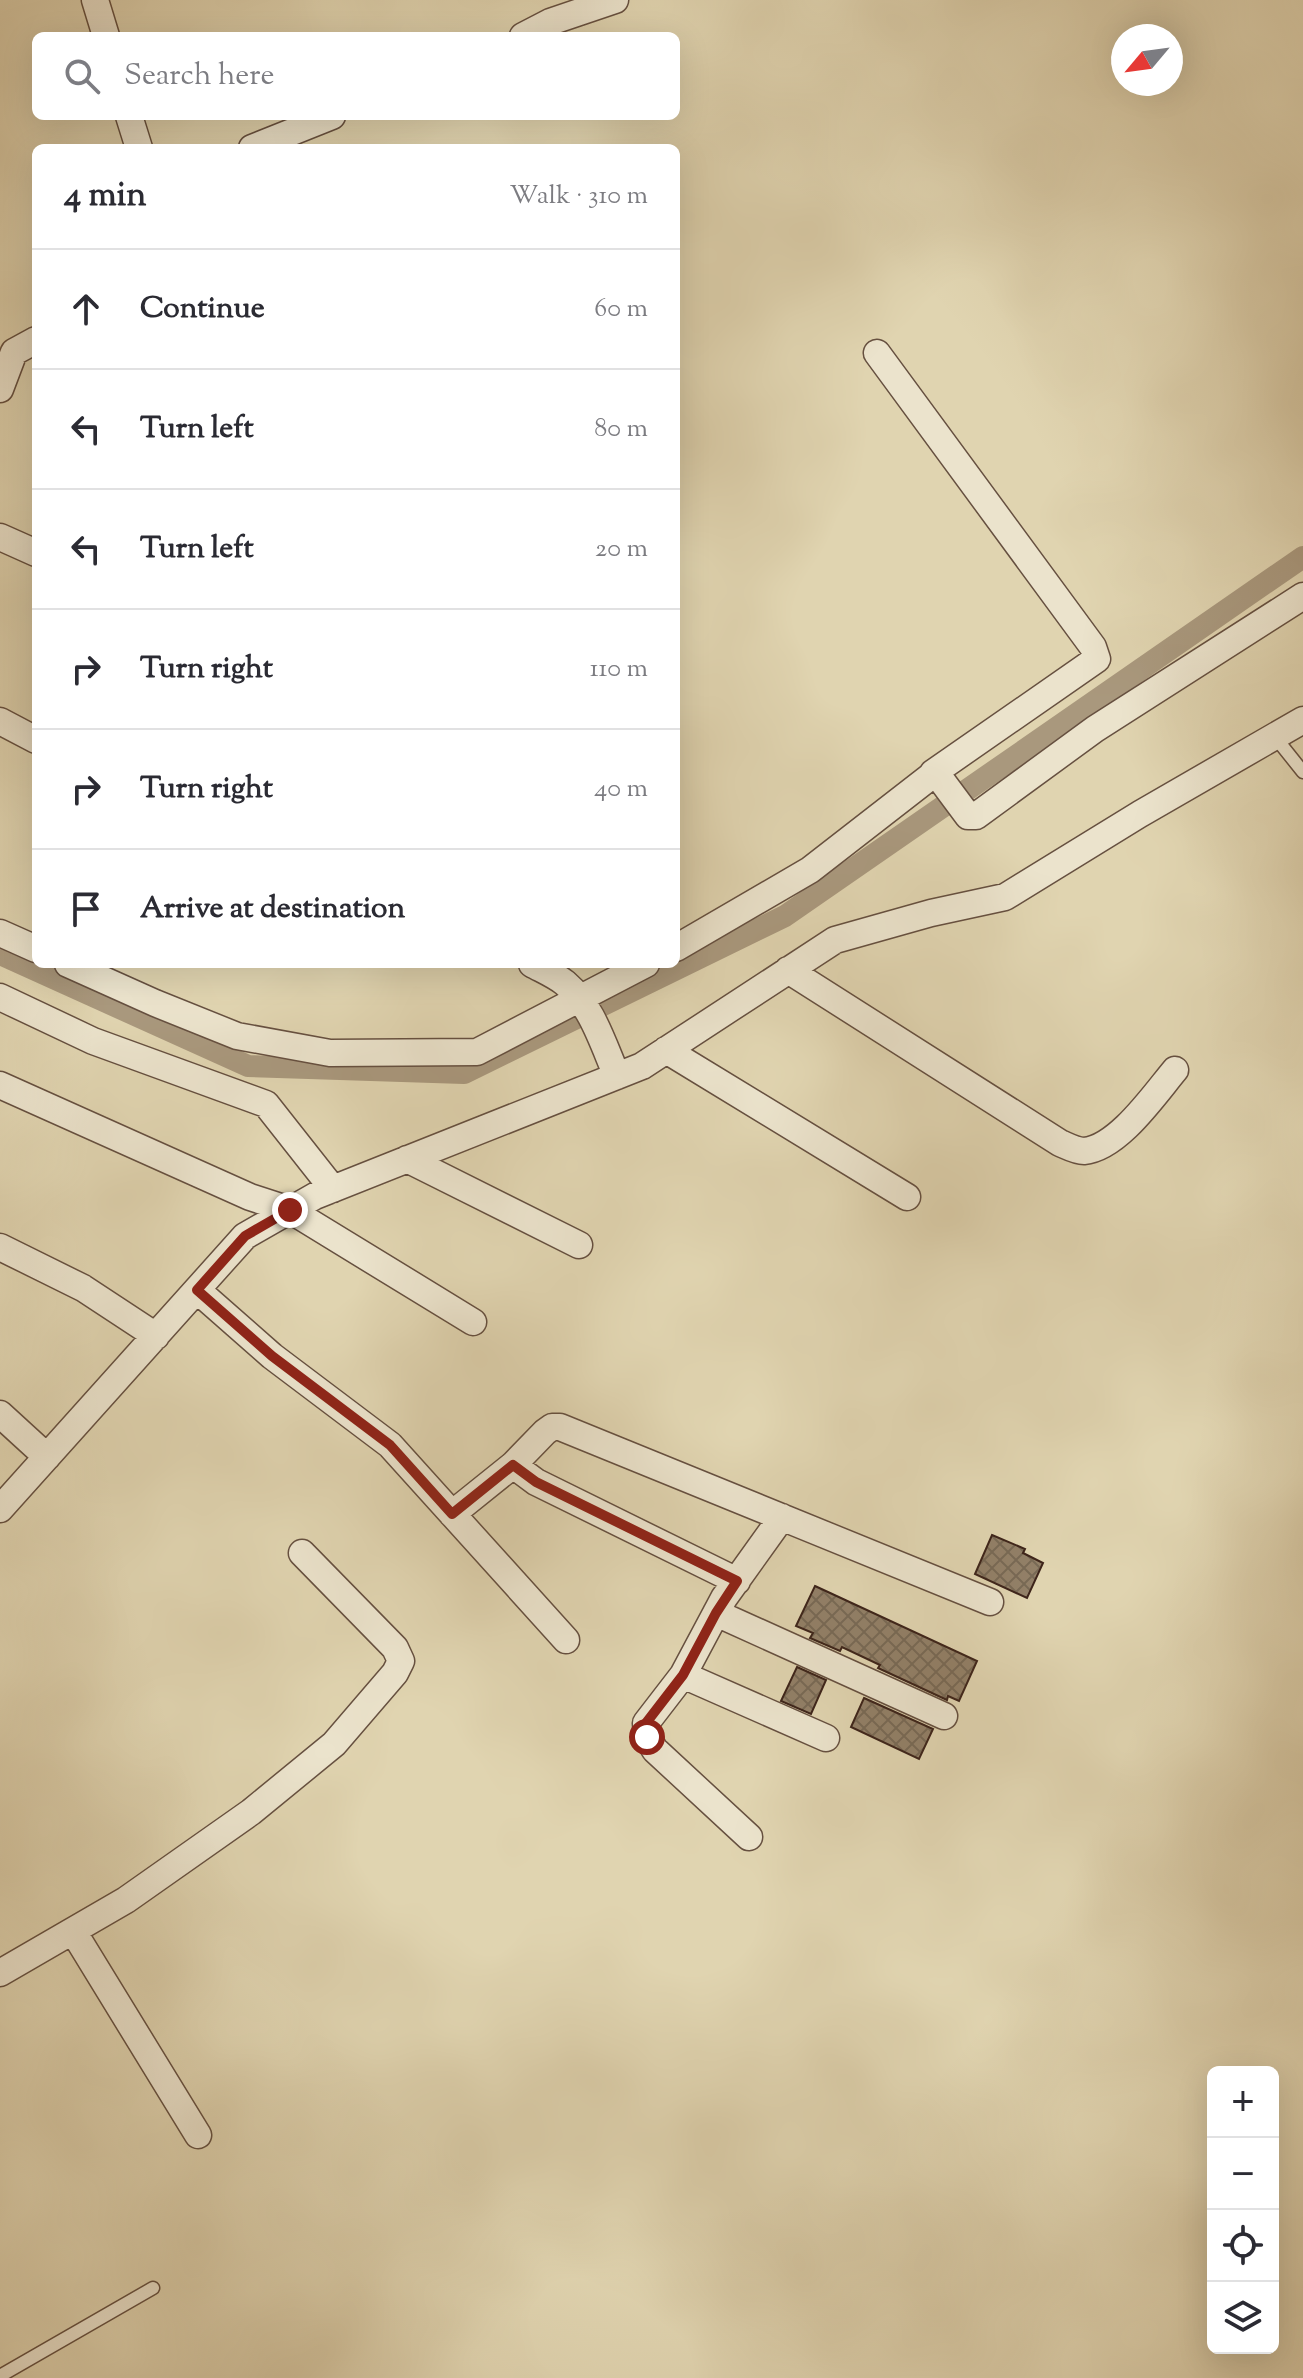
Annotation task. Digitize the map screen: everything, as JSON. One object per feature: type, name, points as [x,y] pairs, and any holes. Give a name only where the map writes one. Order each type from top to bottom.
[{"type":"street","points":[[95,0],[105,32]]},
{"type":"street","points":[[531,32],[550,22],[615,0]]},
{"type":"street","points":[[130,120],[138,144]]},
{"type":"street","points":[[262,144],[322,120]]},
{"type":"street","points":[[0,389],[14,352],[32,342]]},
{"type":"street","points":[[877,353],[1093,647],[1097,659],[933,773],[968,816],[976,816],[1095,729],[1303,596]]},
{"type":"street","points":[[0,537],[32,551]]},
{"type":"street","points":[[0,1509],[245,1236],[333,1189],[642,1066],[835,940],[931,913],[1005,897],[1140,814],[1303,720]]},
{"type":"street","points":[[0,721],[32,738]]},
{"type":"street","points":[[680,946],[948,791]]},
{"type":"street","points":[[0,933],[32,947]]},
{"type":"street","points":[[77,968],[237,1036],[330,1053],[477,1052],[587,1010],[641,968]]},
{"type":"street","points":[[539,968],[563,982],[587,1010],[617,1076]]},
{"type":"street","points":[[788,970],[1060,1143],[1081,1151],[1098,1147],[1129,1125],[1175,1070]]},
{"type":"street","points":[[0,997],[93,1041],[266,1104],[333,1189]]},
{"type":"street","points":[[666,1050],[907,1197]]},
{"type":"street","points":[[0,1085],[250,1197],[290,1210],[473,1322]]},
{"type":"street","points":[[407,1159],[579,1245]]},
{"type":"street","points":[[0,1247],[83,1288],[156,1336]]},
{"type":"street","points":[[197,1290],[272,1356],[390,1445],[566,1640]]},
{"type":"street","points":[[0,1414],[47,1457]]},
{"type":"street","points":[[452,1514],[513,1465],[545,1432],[552,1427],[560,1427],[990,1602]]},
{"type":"street","points":[[513,1465],[536,1482],[737,1581]]},
{"type":"street","points":[[749,1837],[655,1750],[647,1737],[646,1723],[683,1675],[716,1613],[782,1517]]},
{"type":"street","points":[[0,1973],[126,1900],[251,1812],[334,1744],[395,1673],[401,1661],[395,1648],[302,1553]]},
{"type":"street","points":[[716,1613],[944,1716]]},
{"type":"street","points":[[683,1675],[826,1738]]},
{"type":"street","points":[[73,1931],[198,2135]]},
{"type":"lane","points":[[1275,737],[1303,772]]},
{"type":"lane","points":[[0,2376],[153,2288]]},
{"type":"building","points":[[992,1535],[1025,1549],[1023,1553],[1043,1563],[1027,1598],[975,1574]]},
{"type":"building","points":[[815,1586],[977,1661],[959,1701],[948,1696],[947,1700],[878,1668],[880,1665],[842,1647],[840,1651],[810,1638],[813,1633],[796,1626]]},
{"type":"building","points":[[797,1667],[826,1680],[811,1714],[781,1701]]},
{"type":"building","points":[[864,1698],[933,1729],[919,1759],[851,1727]]},
{"type":"waterway","points":[[680,967],[785,916],[1303,557]]},
{"type":"waterway","points":[[0,954],[248,1066],[464,1073],[679,968]]},
{"type":"route","points":[[290,1210],[245,1236],[197,1290],[272,1356],[390,1445],[452,1514],[513,1465],[536,1482],[737,1581],[724,1598],[683,1675],[646,1723],[647,1737]]}]
